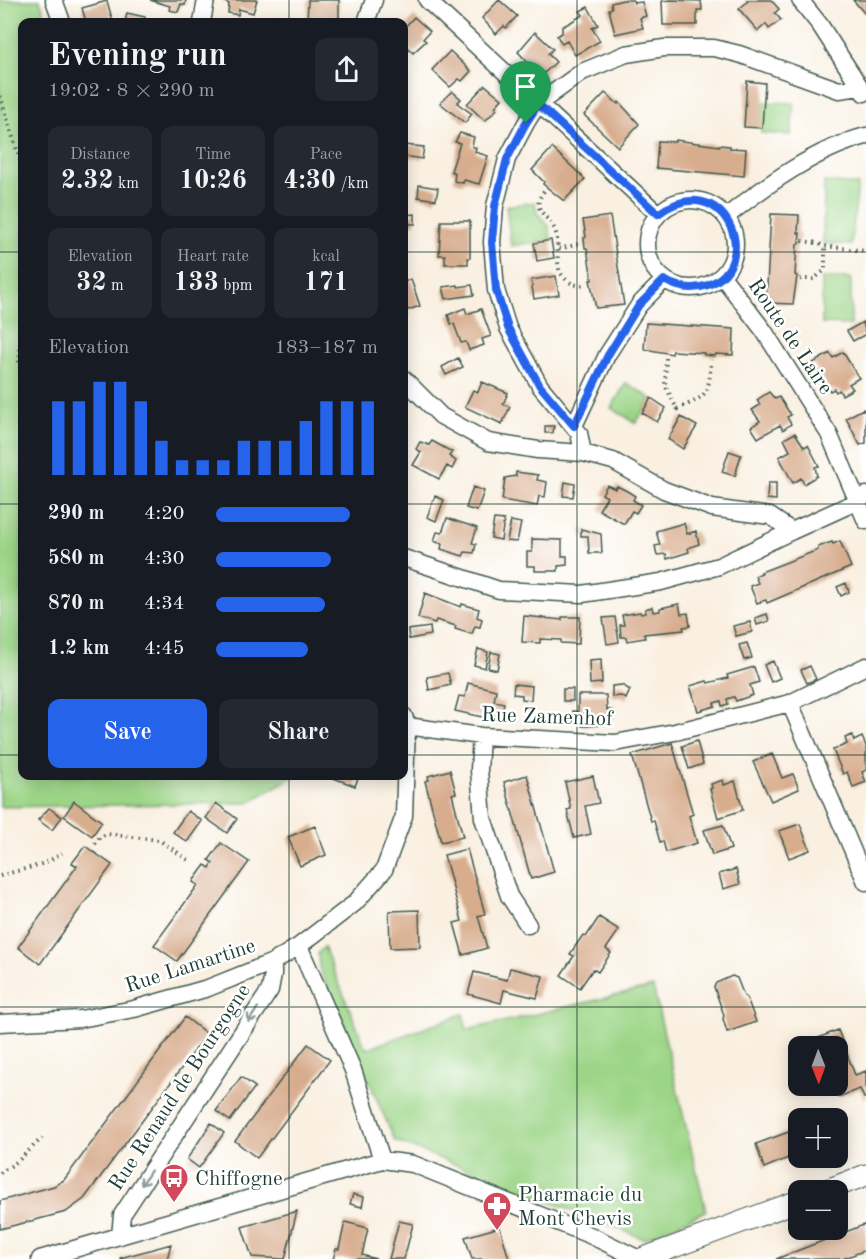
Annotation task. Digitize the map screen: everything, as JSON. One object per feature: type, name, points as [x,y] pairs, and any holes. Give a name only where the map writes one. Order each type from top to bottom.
[{"type":"street","points":[[54,0],[61,18]]},
{"type":"street","points":[[203,18],[206,0]]},
{"type":"street","points":[[367,18],[374,0]]},
{"type":"street","points":[[427,0],[658,214]]},
{"type":"street","points":[[800,0],[820,25],[863,92]]},
{"type":"street","points":[[584,453],[579,433],[540,386],[508,328],[496,290],[492,242],[495,206],[507,159],[538,104],[582,72],[627,54],[664,48],[714,48],[739,54],[838,90],[863,92]]},
{"type":"street","points":[[726,217],[763,187],[843,142],[866,136]]},
{"type":"street","points":[[685,200],[700,201],[715,207],[726,217],[735,241],[734,254],[722,276],[712,284],[687,289],[675,286],[664,280],[654,269],[648,255],[646,241],[650,226],[658,214],[670,205],[685,200]]},
{"type":"street","name":"Route de Laire","points":[[722,276],[764,331],[829,434],[862,498],[866,521]]},
{"type":"street","points":[[574,426],[608,355],[639,305],[664,280]]},
{"type":"street","points":[[408,383],[441,416],[488,442],[538,450],[584,453],[613,461],[663,490],[712,508],[770,516],[792,531]]},
{"type":"street","points":[[408,559],[500,590],[582,594],[661,582],[720,566],[862,498]]},
{"type":"street","name":"Rue Zamenhof","points":[[408,722],[481,736],[615,743],[675,732],[790,703],[866,666]]},
{"type":"street","points":[[790,703],[866,882]]},
{"type":"street","points":[[481,736],[478,770],[483,818],[509,896],[528,925]]},
{"type":"street","name":"Rue Lamartine","points":[[0,1023],[80,1019],[134,1009],[208,988],[273,962],[299,946],[355,903],[384,870],[404,816],[404,780]]},
{"type":"street","points":[[299,946],[353,1070],[382,1160]]},
{"type":"street","name":"Rue Renaud de Bourgogne","points":[[120,1236],[122,1215],[270,990],[273,962]]},
{"type":"street","points":[[40,1259],[382,1160],[413,1164],[592,1236],[640,1259],[788,1205]]},
{"type":"street","points":[[848,1182],[866,1175]]},
{"type":"path","points":[[0,96],[18,153]]},
{"type":"path","points":[[544,191],[539,197],[540,211],[554,228],[559,249],[558,269],[562,276],[572,284],[587,285]]},
{"type":"path","points":[[802,241],[866,251]]},
{"type":"path","points":[[559,249],[579,244]]},
{"type":"path","points":[[800,279],[814,279],[825,270],[825,246]]},
{"type":"path","points":[[666,358],[665,385],[676,411],[706,393],[709,387],[711,360]]},
{"type":"path","points":[[94,844],[100,837],[107,834],[159,840],[190,861]]},
{"type":"path","points":[[0,876],[19,869],[25,870],[54,859],[62,853]]},
{"type":"path","points":[[0,1173],[18,1161],[42,1138]]},
{"type":"green space","points":[[0,0],[40,0],[46,18],[18,18],[18,780],[287,780],[248,803],[0,807]]},
{"type":"green space","points":[[763,102],[794,103],[791,135],[761,133]]},
{"type":"green space","points":[[824,182],[858,185],[851,245],[823,243]]},
{"type":"green space","points":[[535,202],[537,213],[549,226],[551,240],[511,246],[506,206]]},
{"type":"green space","points":[[822,278],[851,278],[851,325],[822,324]]},
{"type":"green space","points":[[626,383],[651,398],[636,423],[611,408]]},
{"type":"green space","points":[[324,947],[366,1049],[463,1014],[467,1030],[653,987],[706,1211],[644,1239],[395,1141],[319,967],[318,953]]},
{"type":"building","points":[[150,0],[186,0],[185,5],[181,4],[178,12],[169,10],[170,6]]},
{"type":"building","points":[[226,0],[257,0],[253,13],[239,9],[238,15],[228,13],[229,4],[225,2]]},
{"type":"building","points":[[308,0],[339,0],[339,18],[307,18]]},
{"type":"building","points":[[499,0],[517,16],[506,28],[504,26],[496,34],[482,18]]},
{"type":"building","points":[[633,0],[634,3],[642,2],[646,16],[640,18],[643,28],[615,34],[609,9],[612,8],[611,3]]},
{"type":"building","points":[[747,0],[771,0],[779,9],[775,13],[781,20],[769,29],[766,24],[758,31],[739,9]]},
{"type":"building","points":[[853,0],[866,0],[866,15]]},
{"type":"building","points":[[107,1],[112,18],[85,18],[82,8]]},
{"type":"building","points":[[662,1],[701,1],[702,10],[697,10],[697,25],[663,25]]},
{"type":"building","points":[[588,7],[598,25],[592,28],[600,41],[575,55],[567,41],[562,44],[557,36],[562,33],[562,27],[583,15],[580,11]]},
{"type":"building","points":[[127,13],[145,17],[145,18],[126,18]]},
{"type":"building","points":[[414,17],[430,31],[423,39],[426,41],[413,53],[408,48],[408,24]]},
{"type":"building","points":[[535,32],[553,49],[548,54],[556,62],[541,76],[518,52]]},
{"type":"building","points":[[450,51],[471,71],[462,81],[459,79],[450,87],[432,70]]},
{"type":"building","points":[[747,81],[765,83],[762,128],[744,127]]},
{"type":"building","points":[[485,85],[502,99],[495,107],[497,109],[485,121],[467,104]]},
{"type":"building","points":[[452,91],[461,99],[457,103],[472,114],[465,123],[440,103]]},
{"type":"building","points":[[605,93],[618,104],[619,102],[639,124],[618,147],[584,115]]},
{"type":"building","points":[[460,133],[474,137],[472,146],[476,148],[475,152],[488,156],[479,184],[464,180],[463,183],[454,181],[455,173],[451,171],[460,143],[455,142]]},
{"type":"building","points":[[675,140],[746,149],[744,176],[656,168],[658,141],[675,142]]},
{"type":"building","points":[[408,145],[424,147],[422,159],[408,157]]},
{"type":"building","points":[[552,148],[585,179],[564,201],[543,184],[544,182],[532,170]]},
{"type":"building","points":[[419,185],[438,188],[436,200],[418,197]]},
{"type":"building","points":[[415,214],[415,224],[408,224],[408,215]]},
{"type":"building","points":[[771,214],[799,215],[798,233],[800,233],[799,244],[797,244],[795,275],[797,276],[793,304],[766,303]]},
{"type":"building","points":[[610,216],[624,305],[596,308],[587,248],[585,248],[583,220]]},
{"type":"building","points":[[441,221],[470,221],[468,264],[445,264],[445,255],[439,255]]},
{"type":"building","points":[[551,240],[554,258],[537,261],[534,243]]},
{"type":"building","points":[[556,276],[559,295],[534,299],[531,280]]},
{"type":"building","points":[[411,279],[420,306],[408,310],[408,280]]},
{"type":"building","points":[[458,285],[458,287],[472,285],[474,295],[446,299],[443,287]]},
{"type":"building","points":[[465,308],[467,314],[481,309],[491,336],[482,339],[484,345],[469,350],[466,342],[461,343],[448,315]]},
{"type":"building","points":[[863,322],[866,334],[853,341],[847,331]]},
{"type":"building","points":[[646,323],[734,329],[733,355],[716,354],[715,356],[673,351],[672,354],[644,349]]},
{"type":"building","points":[[843,352],[859,378],[849,384],[853,389],[842,395],[839,390],[830,391],[813,363],[830,353],[833,358]]},
{"type":"building","points":[[458,358],[463,367],[446,375],[442,367]]},
{"type":"building","points":[[482,382],[508,393],[503,404],[510,407],[502,424],[465,407],[473,390],[478,392]]},
{"type":"building","points":[[769,392],[775,399],[779,397],[791,415],[787,417],[791,424],[783,430],[780,425],[758,438],[751,427],[760,421],[752,410],[760,405],[757,400]]},
{"type":"building","points":[[651,398],[666,408],[657,422],[642,413]]},
{"type":"building","points":[[863,409],[866,413],[866,443],[860,445],[846,418]]},
{"type":"building","points":[[681,417],[697,426],[683,449],[668,439]]},
{"type":"building","points":[[545,426],[554,426],[553,433],[545,433]]},
{"type":"building","points":[[795,433],[804,447],[808,445],[819,466],[815,467],[817,476],[804,484],[801,478],[793,483],[779,457],[790,451],[784,439]]},
{"type":"building","points":[[432,441],[452,452],[449,456],[456,461],[452,469],[447,466],[439,479],[413,465],[421,452],[416,449],[420,442],[429,445]]},
{"type":"building","points":[[729,451],[741,455],[735,476],[722,472]]},
{"type":"building","points":[[516,472],[538,475],[537,480],[547,482],[545,497],[539,496],[537,506],[502,500],[505,478],[516,476]]},
{"type":"building","points":[[565,482],[575,484],[573,497],[563,496]]},
{"type":"building","points":[[768,483],[776,483],[776,500],[767,499]]},
{"type":"building","points":[[607,485],[615,489],[617,486],[627,491],[635,496],[633,500],[641,505],[636,513],[632,511],[624,524],[599,510],[607,497],[602,494]]},
{"type":"building","points":[[473,487],[484,491],[477,511],[466,508]]},
{"type":"building","points":[[435,496],[444,500],[436,521],[427,517]]},
{"type":"building","points":[[447,518],[477,528],[472,543],[476,544],[474,553],[465,552],[463,556],[441,549],[442,544],[434,541],[437,532],[442,533]]},
{"type":"building","points":[[494,519],[504,520],[501,540],[491,538]]},
{"type":"building","points":[[511,521],[521,523],[517,542],[507,541]]},
{"type":"building","points":[[684,523],[687,534],[696,531],[699,544],[688,548],[689,552],[667,559],[666,554],[657,555],[655,546],[660,545],[656,531]]},
{"type":"building","points":[[581,529],[601,534],[602,553],[589,553],[588,536],[581,536]]},
{"type":"building","points":[[532,539],[562,540],[562,556],[567,556],[567,565],[558,566],[558,571],[535,571],[535,566],[527,566],[527,552],[532,552]]},
{"type":"building","points":[[840,541],[851,567],[767,603],[766,600],[757,603],[750,586],[758,583],[755,576],[818,550],[818,547]]},
{"type":"building","points":[[846,583],[849,592],[841,596],[837,587]]},
{"type":"building","points":[[425,593],[461,607],[462,604],[479,609],[477,617],[482,619],[480,627],[475,626],[472,634],[436,620],[435,623],[418,618]]},
{"type":"building","points":[[679,604],[681,614],[688,613],[690,626],[683,627],[684,630],[644,634],[645,638],[627,641],[626,637],[621,637],[620,625],[624,625],[622,615],[646,613],[645,609],[652,607],[653,612],[660,611],[660,608]]},
{"type":"building","points":[[767,614],[769,621],[757,625],[755,618]]},
{"type":"building","points":[[524,616],[562,620],[562,617],[580,617],[579,644],[540,639],[540,643],[522,642]]},
{"type":"building","points":[[615,617],[619,642],[607,644],[603,618]]},
{"type":"building","points":[[750,622],[752,632],[736,636],[733,626]]},
{"type":"building","points":[[430,627],[431,635],[409,639],[408,630]]},
{"type":"building","points":[[747,643],[752,658],[744,660],[739,645]]},
{"type":"building","points":[[478,649],[488,652],[485,668],[474,665]]},
{"type":"building","points":[[491,652],[500,654],[497,670],[488,668]]},
{"type":"building","points":[[601,659],[602,683],[590,684],[589,660]]},
{"type":"building","points":[[773,661],[780,678],[771,682],[764,665]]},
{"type":"building","points":[[810,666],[816,679],[807,683],[801,670]]},
{"type":"building","points":[[754,667],[759,682],[750,685],[753,695],[736,701],[734,697],[727,699],[728,704],[722,706],[721,701],[714,703],[715,706],[698,711],[690,686],[728,678],[727,675]]},
{"type":"building","points":[[448,673],[451,685],[429,690],[427,677]]},
{"type":"building","points":[[468,683],[496,690],[494,701],[504,703],[501,716],[488,714],[487,718],[455,711],[459,696],[465,697]]},
{"type":"building","points":[[514,684],[532,686],[531,700],[522,699],[522,695],[513,694]]},
{"type":"building","points":[[622,685],[630,690],[626,699],[621,696],[612,697],[612,686]]},
{"type":"building","points":[[563,689],[573,689],[573,701],[563,701]]},
{"type":"building","points":[[578,695],[606,695],[607,710],[612,710],[613,719],[605,721],[604,725],[582,726],[582,721],[573,721],[573,711],[578,712]]},
{"type":"building","points":[[852,735],[854,741],[862,737],[866,746],[866,770],[862,772],[866,782],[853,787],[847,772],[843,774],[833,750],[847,744],[845,738]]},
{"type":"building","points":[[697,741],[703,764],[689,769],[682,746]]},
{"type":"building","points":[[672,743],[693,814],[689,816],[697,843],[666,852],[663,841],[660,842],[654,821],[651,821],[632,755]]},
{"type":"building","points":[[772,754],[782,778],[793,774],[799,789],[771,801],[753,762]]},
{"type":"building","points":[[450,770],[456,793],[452,794],[463,837],[441,842],[425,781],[429,780],[428,776]]},
{"type":"building","points":[[527,775],[554,872],[531,879],[504,782]]},
{"type":"building","points":[[593,776],[599,803],[585,806],[591,834],[574,838],[567,810],[571,809],[565,782]]},
{"type":"building","points":[[339,780],[357,780],[355,786]]},
{"type":"building","points":[[723,780],[724,785],[735,781],[743,810],[718,818],[710,789],[711,784]]},
{"type":"building","points":[[74,801],[102,822],[92,836],[64,816]]},
{"type":"building","points":[[216,803],[237,819],[227,833],[206,818]]},
{"type":"building","points":[[49,808],[62,817],[52,830],[38,820]]},
{"type":"building","points":[[188,811],[202,821],[187,842],[173,832]]},
{"type":"building","points":[[800,824],[810,850],[789,858],[779,831]]},
{"type":"building","points":[[723,825],[731,849],[712,855],[704,830]]},
{"type":"building","points":[[315,826],[326,855],[300,866],[288,837]]},
{"type":"building","points":[[221,843],[249,862],[177,961],[154,945],[198,885],[193,882],[194,880],[205,865],[210,868],[213,863],[209,860]]},
{"type":"building","points":[[85,846],[112,865],[40,964],[18,947],[77,866],[72,863]]},
{"type":"building","points":[[467,849],[485,914],[478,916],[487,948],[463,955],[454,923],[462,921],[444,855]]},
{"type":"building","points":[[736,869],[740,884],[723,889],[719,874]]},
{"type":"building","points":[[419,910],[420,947],[390,948],[389,911]]},
{"type":"building","points":[[599,917],[619,930],[606,949],[611,953],[598,972],[593,969],[580,988],[561,975],[574,956],[570,954],[583,935],[586,937]]},
{"type":"building","points":[[510,968],[543,976],[537,998],[504,990],[501,1003],[468,994],[474,972],[507,980]]},
{"type":"building","points":[[732,976],[737,978],[756,1022],[727,1032],[724,1015],[714,987],[716,983]]},
{"type":"building","points":[[185,1017],[207,1034],[84,1199],[66,1212],[0,1229],[0,1201],[54,1186],[64,1180]]},
{"type":"building","points":[[838,1030],[840,1036],[823,1036]]},
{"type":"building","points":[[308,1044],[330,1060],[257,1158],[235,1141]]},
{"type":"building","points":[[848,1056],[855,1075],[866,1071],[866,1098],[860,1089],[848,1093]]},
{"type":"building","points":[[241,1077],[255,1087],[230,1121],[216,1111]]},
{"type":"building","points":[[211,1123],[224,1133],[199,1168],[187,1159]]},
{"type":"building","points":[[788,1132],[788,1158],[764,1168],[756,1144]]},
{"type":"building","points":[[353,1194],[364,1197],[362,1207],[350,1204]]},
{"type":"building","points":[[297,1211],[285,1259],[252,1257],[242,1227]]},
{"type":"building","points":[[399,1221],[413,1224],[404,1259],[389,1259]]},
{"type":"building","points":[[345,1222],[368,1228],[362,1255],[376,1259],[333,1259],[336,1249],[339,1249]]},
{"type":"building","points":[[866,1224],[866,1250],[842,1259],[776,1259],[825,1240],[848,1240],[848,1231]]},
{"type":"building","points":[[500,1227],[509,1259],[472,1259],[465,1237]]},
{"type":"building","points":[[171,1244],[167,1259],[120,1259],[120,1258]]},
{"type":"place","name":"Chiffogne","points":[[174,1204]]},
{"type":"place","name":"Pharmacie du Mont Chevis","points":[[497,1232]]},
{"type":"route","points":[[538,104],[658,214],[670,205],[685,200],[700,201],[715,207],[726,217],[735,241],[734,254],[729,266],[712,284],[687,289],[664,280],[639,305],[608,355],[574,426],[540,386],[508,328],[496,290],[492,242],[495,206],[507,159],[526,123],[538,104]]}]
